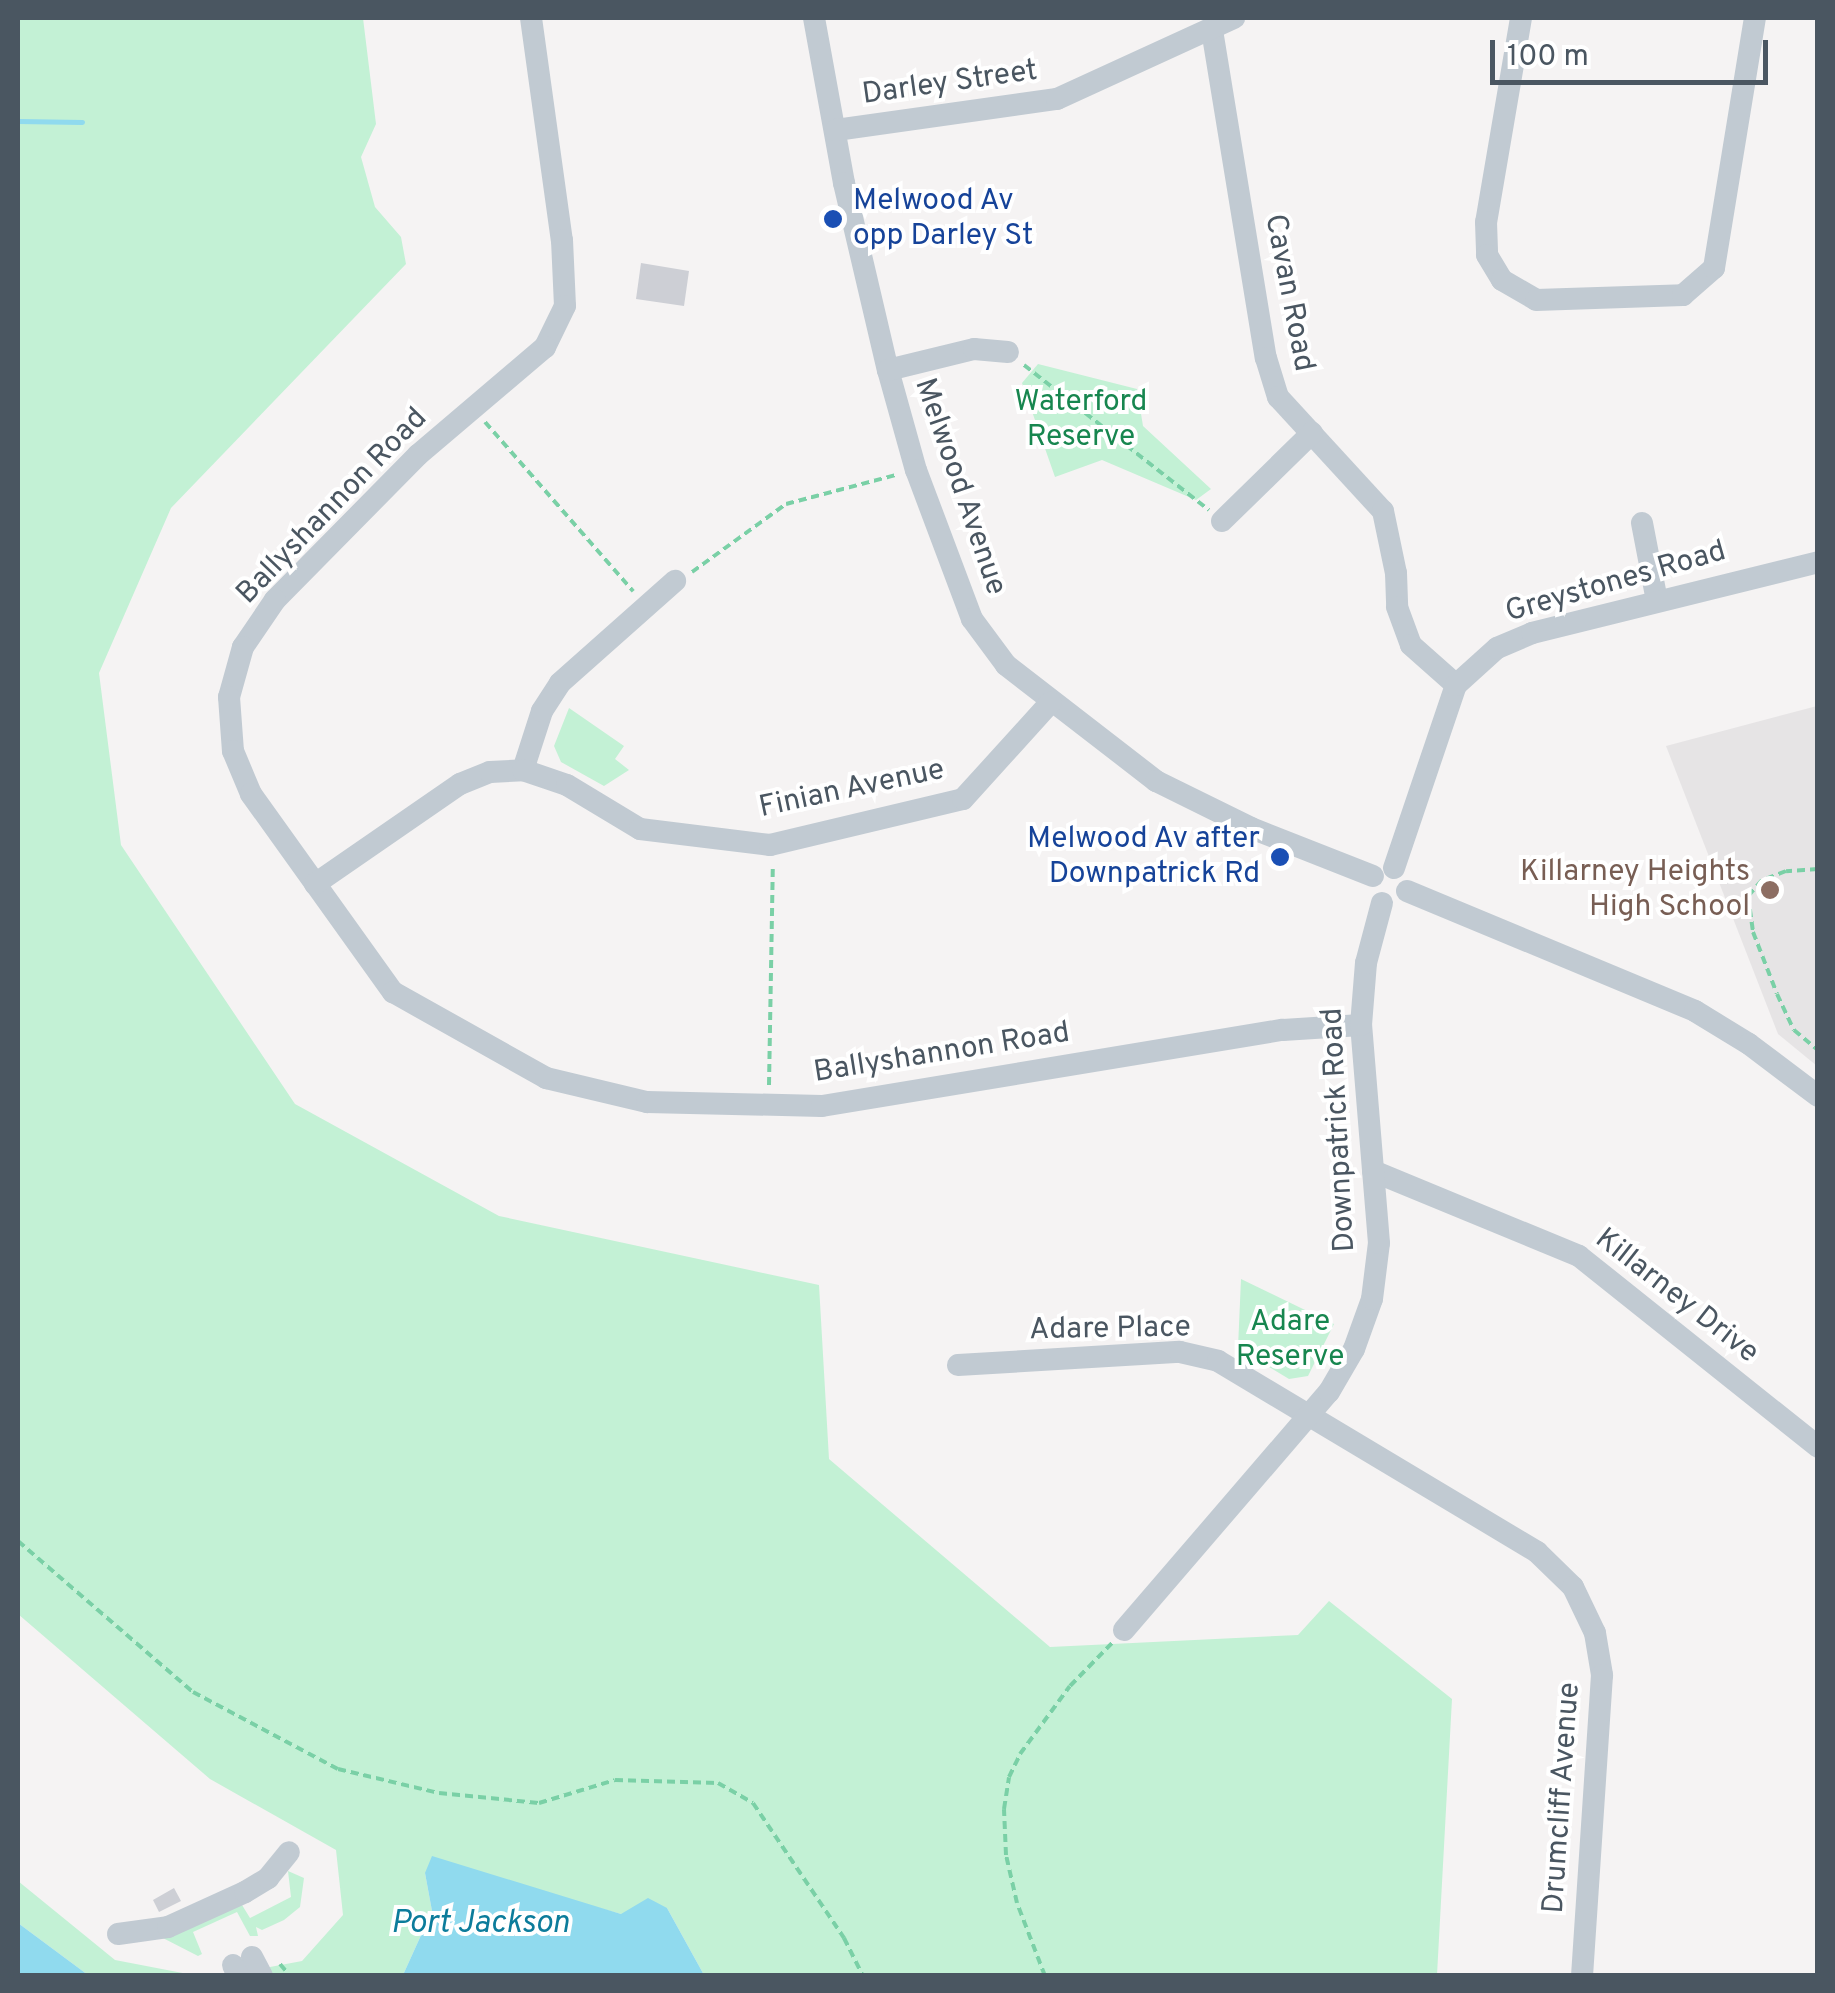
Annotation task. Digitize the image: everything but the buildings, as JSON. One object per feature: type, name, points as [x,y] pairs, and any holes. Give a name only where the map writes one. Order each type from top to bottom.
[{"type":"street","name":"Ballyshannon Road","points":[[531,18],[562,240],[565,306],[544,347],[418,455],[275,600],[244,647],[229,697],[233,751],[251,794],[393,992],[546,1078],[646,1102],[822,1106],[1282,1030],[1362,1025]]},
{"type":"street","name":"Melwood Avenue","points":[[814,18],[888,370],[916,470],[972,618],[1006,665],[1050,703],[1182,797],[1384,872]]},
{"type":"street","name":"Darley Street","points":[[836,130],[1057,99],[1234,18]]},
{"type":"street","points":[[1521,18],[1486,222],[1488,254],[1502,280],[1536,300],[1683,295],[1714,268],[1755,18]]},
{"type":"street","name":"Cavan Road","points":[[1212,30],[1266,358],[1278,397],[1384,511],[1396,572],[1396,607],[1411,645],[1456,686]]},
{"type":"street","points":[[888,370],[974,349],[1008,352]]},
{"type":"street","points":[[1222,521],[1312,433]]},
{"type":"street","points":[[1642,523],[1657,601]]},
{"type":"street","name":"Greystones Road","points":[[1384,872],[1456,686],[1497,648],[1532,633],[1818,562]]},
{"type":"street","points":[[523,770],[542,710],[560,683],[675,582]]},
{"type":"street","name":"Finian Avenue","points":[[315,884],[460,784],[490,772],[523,770],[566,785],[640,828],[770,845],[963,799],[1050,703]]},
{"type":"street","points":[[1384,872],[1406,879],[1407,890],[1400,901],[1382,903],[1372,894],[1384,872]]},
{"type":"street","points":[[1407,890],[1695,1011],[1749,1044],[1818,1096]]},
{"type":"street","name":"Downpatrick Road","points":[[1124,1630],[1329,1392],[1354,1348],[1372,1299],[1378,1243],[1362,1025],[1366,962],[1382,903]]},
{"type":"street","name":"Killarney Drive","points":[[1373,1172],[1579,1256],[1818,1446]]},
{"type":"street","name":"Adare Place","points":[[958,1366],[1180,1352],[1218,1360],[1309,1414]]},
{"type":"street","name":"Drumcliff Avenue","points":[[1309,1414],[1537,1552],[1573,1587],[1596,1632],[1602,1675],[1582,1976]]},
{"type":"street","points":[[118,1934],[168,1927],[245,1892],[268,1878],[288,1852]]},
{"type":"path","points":[[1008,352],[1222,521]]},
{"type":"path","points":[[474,409],[646,606]]},
{"type":"path","points":[[675,582],[708,564],[786,504],[916,470]]},
{"type":"path","points":[[767,1105],[774,862],[770,845]]},
{"type":"path","points":[[1807,1057],[1818,1051],[1794,1030],[1777,994],[1753,932],[1748,896],[1762,880],[1786,870],[1818,869]]},
{"type":"path","points":[[18,1541],[193,1692],[338,1769],[438,1793],[539,1803],[615,1780],[718,1784],[753,1803],[844,1938],[863,1976]]},
{"type":"path","points":[[1045,1976],[1017,1903],[1006,1855],[1004,1810],[1009,1777],[1020,1754],[1070,1686],[1124,1630]]},
{"type":"shaded area","name":"Killarney Heights High School","points":[[1818,706],[1817,1066],[1778,1034],[1666,746]]},
{"type":"green space","points":[[18,18],[363,18],[376,124],[361,157],[375,207],[401,237],[406,264],[171,508],[99,673],[121,845],[295,1104],[499,1216],[819,1285],[829,1459],[1050,1647],[1298,1635],[1329,1601],[1452,1699],[1437,1975],[704,1975],[667,1908],[621,1914],[538,1891],[425,1873],[432,1911],[403,1975],[228,1975],[302,1961],[343,1915],[336,1850],[210,1779],[18,1614]]},
{"type":"green space","name":"Waterford Reserve","points":[[1038,364],[1137,389],[1143,426],[1211,489],[1196,500],[1102,460],[1055,477],[1022,383]]},
{"type":"green space","points":[[569,708],[624,746],[615,759],[629,770],[604,786],[561,762],[554,746]]},
{"type":"green space","name":"Adare Reserve","points":[[1241,1279],[1334,1324],[1308,1376],[1289,1379],[1238,1348]]},
{"type":"green space","points":[[288,1871],[304,1878],[300,1907],[262,1930],[256,1927],[258,1936],[250,1936],[237,1912],[193,1932],[202,1954],[198,1956],[159,1936],[242,1905],[250,1918],[291,1897]]},
{"type":"green space","points":[[18,1881],[115,1960],[193,1975],[88,1975],[18,1923]]},
{"type":"water","name":"Port Jackson","points":[[432,1856],[621,1914],[648,1898],[667,1908],[704,1975],[403,1975],[432,1911],[425,1873]]},
{"type":"water","points":[[18,1923],[88,1975],[18,1975]]},
{"type":"waterway","points":[[18,121],[82,122]]},
{"type":"place","name":"Melwood Av opp Darley St","points":[[833,219]]},
{"type":"place","name":"Melwood Av after Downpatrick Rd","points":[[1280,857]]},
{"type":"place","name":"Killarney Heights High School","points":[[1770,890]]}]
